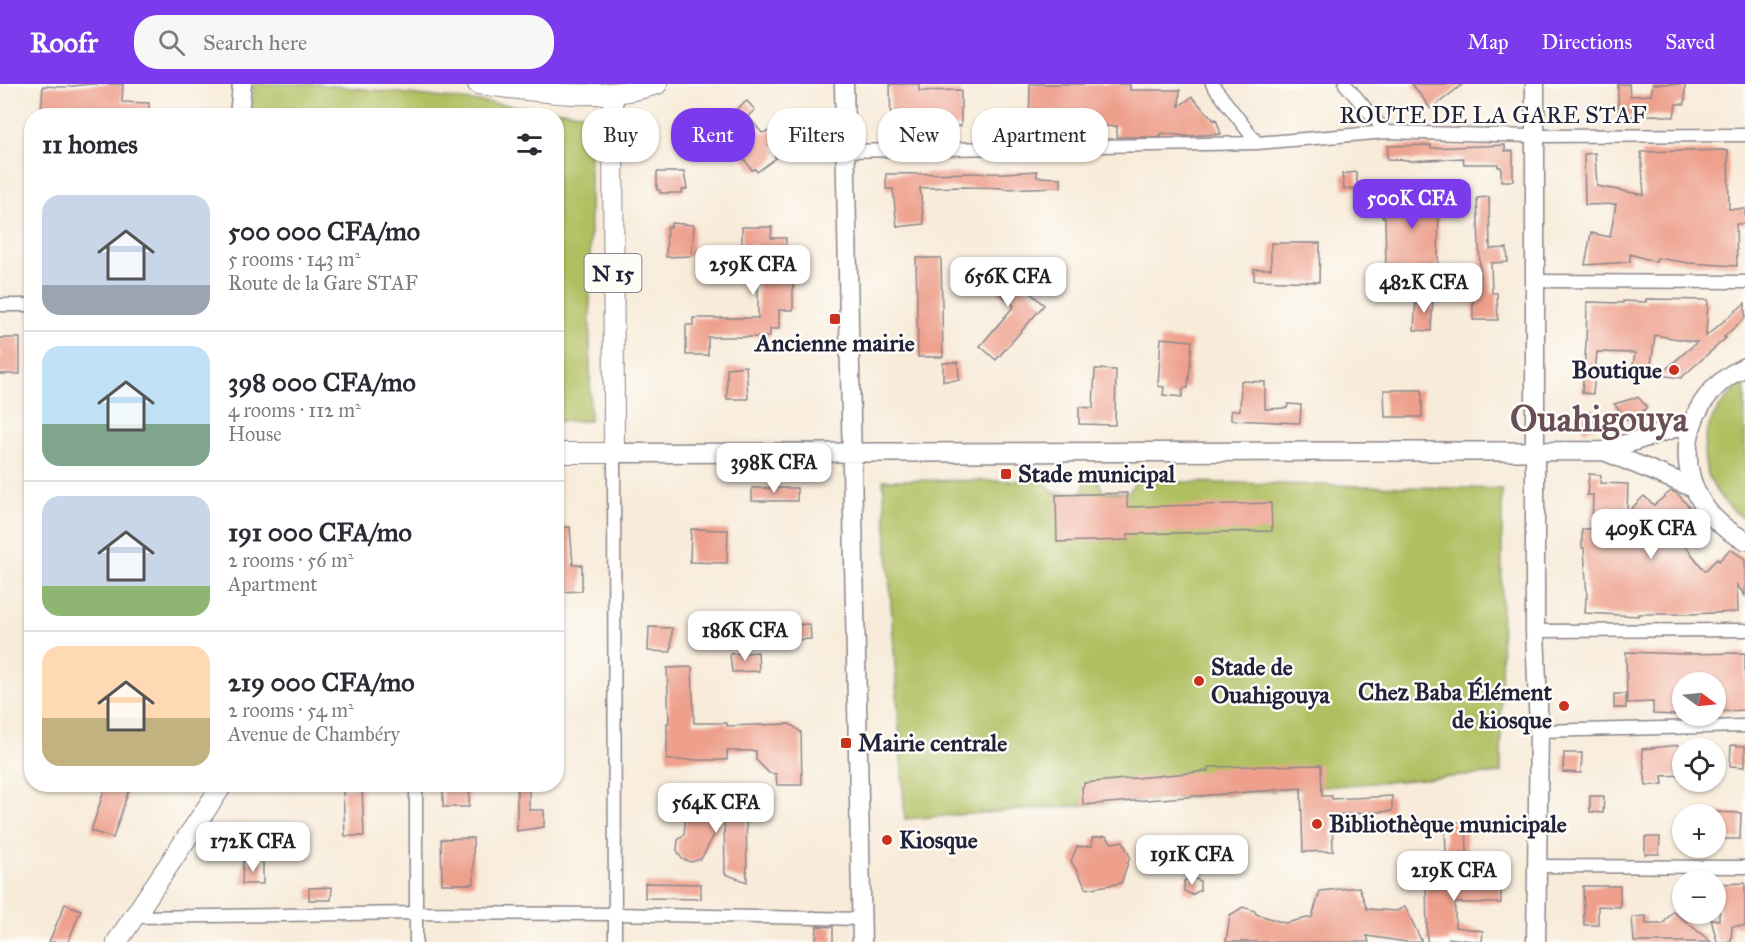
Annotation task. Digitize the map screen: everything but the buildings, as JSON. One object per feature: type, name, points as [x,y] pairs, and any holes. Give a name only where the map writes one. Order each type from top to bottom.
[{"type":"main road","points":[[478,84],[555,93],[613,89],[640,90],[657,84]]},
{"type":"main road","name":"N 15","points":[[613,89],[614,453]]},
{"type":"main road","points":[[564,453],[614,453]]},
{"type":"main road","points":[[117,942],[211,794]]},
{"type":"street","points":[[240,108],[242,84]]},
{"type":"street","points":[[844,84],[845,108]]},
{"type":"street","points":[[1212,84],[1257,144]]},
{"type":"street","points":[[1345,84],[1386,132]]},
{"type":"street","points":[[1535,84],[1535,631],[1539,730],[1536,942]]},
{"type":"street","name":"ROUTE DE LA GARE STAF","points":[[866,151],[1257,144],[1386,132],[1536,136],[1745,135]]},
{"type":"street","points":[[846,162],[862,942]]},
{"type":"street","points":[[1536,281],[1745,282]]},
{"type":"street","points":[[0,305],[24,305]]},
{"type":"street","points":[[1745,367],[1727,377],[1712,390],[1701,405],[1688,438],[1687,455],[1694,488],[1703,506],[1716,522],[1745,540]]},
{"type":"street","points":[[615,942],[614,453],[1604,451],[1693,422]]},
{"type":"street","points":[[1604,451],[1694,488]]},
{"type":"street","points":[[1535,631],[1745,630]]},
{"type":"street","points":[[1539,730],[1745,726]]},
{"type":"street","points":[[416,792],[416,942]]},
{"type":"street","points":[[1536,866],[1745,867]]},
{"type":"street","points":[[134,917],[416,913],[862,919]]},
{"type":"green space","points":[[253,84],[318,84],[536,108],[251,108]]},
{"type":"green space","points":[[564,111],[582,113],[582,162],[590,162],[590,421],[564,421]]},
{"type":"green space","points":[[1745,383],[1745,519],[1727,504],[1714,488],[1707,470],[1704,451],[1707,433],[1714,415],[1727,398]]},
{"type":"green space","name":"Stade de Ouahigouya","points":[[883,480],[1044,481],[1054,493],[1083,492],[1085,480],[1098,480],[1103,492],[1129,492],[1136,481],[1502,489],[1501,773],[905,819]]},
{"type":"place","name":"Ancienne mairie","points":[[835,319]]},
{"type":"place","name":"Boutique","points":[[1674,370]]},
{"type":"place","name":"Stade municipal","points":[[1006,474]]},
{"type":"place","name":"Stade de Ouahigouya","points":[[1199,681]]},
{"type":"place","name":"Chez Baba Élément de kiosque","points":[[1564,706]]},
{"type":"place","name":"Mairie centrale","points":[[846,743]]},
{"type":"place","name":"Bibliothèque municipale","points":[[1317,824]]},
{"type":"place","name":"Kiosque","points":[[887,840]]},
{"type":"district","name":"Ouahigouya","points":[[1599,419]]}]
